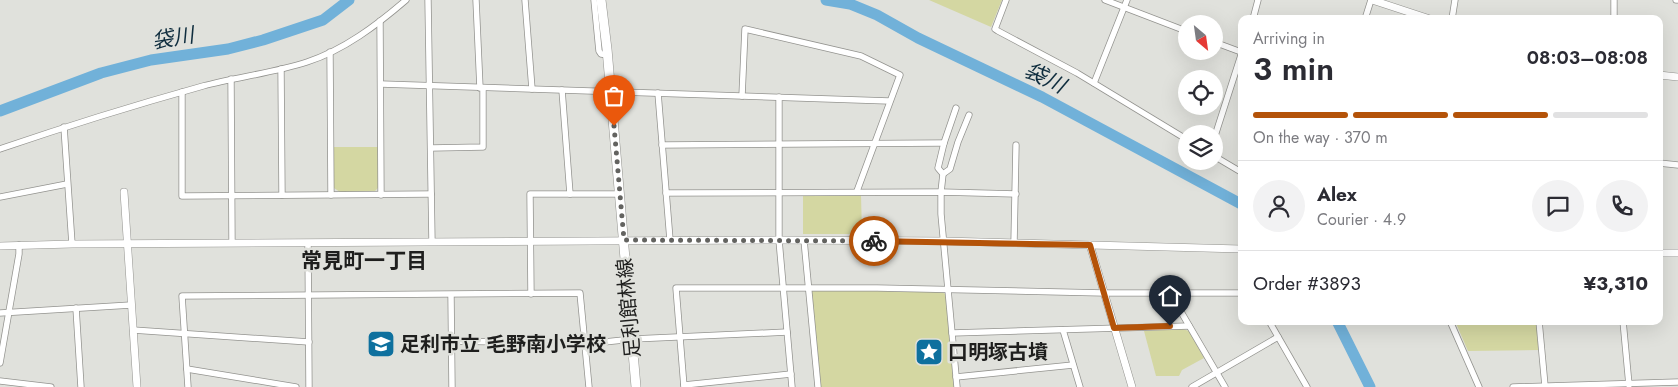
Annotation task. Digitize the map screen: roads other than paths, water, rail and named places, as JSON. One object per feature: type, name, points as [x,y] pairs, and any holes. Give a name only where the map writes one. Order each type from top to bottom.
[{"type":"main road","name":"足利館林線","points":[[601,0],[608,55],[636,387]]},
{"type":"street","points":[[0,150],[64,127],[182,92],[309,62],[372,27],[406,0]]},
{"type":"street","points":[[428,0],[432,242]]},
{"type":"street","points":[[431,148],[483,147],[476,0]]},
{"type":"street","points":[[525,0],[532,89]]},
{"type":"street","points":[[594,0],[599,51],[601,54],[608,55]]},
{"type":"street","points":[[1006,0],[995,29],[1094,84],[1178,134]]},
{"type":"street","points":[[1105,0],[1178,28]]},
{"type":"street","points":[[1094,84],[1127,0]]},
{"type":"street","points":[[1253,15],[1258,0]]},
{"type":"street","points":[[1365,15],[1371,0],[1418,15]]},
{"type":"street","points":[[1453,15],[1455,0]]},
{"type":"street","points":[[1614,0],[1614,15]]},
{"type":"street","points":[[380,21],[381,195]]},
{"type":"street","points":[[742,96],[745,29],[861,56],[900,75],[857,191]]},
{"type":"street","points":[[1223,46],[1238,53]]},
{"type":"street","points":[[330,52],[331,195]]},
{"type":"street","points":[[1218,125],[1238,63]]},
{"type":"street","points":[[281,69],[282,195]]},
{"type":"street","points":[[1663,75],[1678,77]]},
{"type":"street","points":[[232,79],[232,243]]},
{"type":"street","points":[[381,84],[889,101]]},
{"type":"street","points":[[562,90],[570,194]]},
{"type":"street","points":[[182,92],[182,196],[431,194]]},
{"type":"street","points":[[658,93],[670,240]]},
{"type":"street","points":[[779,97],[779,240],[792,387]]},
{"type":"street","points":[[956,108],[938,168],[943,174],[941,192],[944,241],[957,387]]},
{"type":"street","points":[[943,174],[950,169],[969,115]]},
{"type":"street","points":[[64,127],[72,244]]},
{"type":"street","points":[[662,145],[944,143]]},
{"type":"street","points":[[1014,243],[1016,145]]},
{"type":"street","points":[[1223,161],[1238,170]]},
{"type":"street","points":[[1663,163],[1678,165]]},
{"type":"street","points":[[0,197],[67,184]]},
{"type":"street","points":[[666,193],[857,191],[1016,194]]},
{"type":"street","points":[[124,192],[137,387]]},
{"type":"street","points":[[531,294],[530,194],[620,194]]},
{"type":"street","points":[[804,240],[818,387]]},
{"type":"street","points":[[0,246],[804,240],[944,241],[1238,249]]},
{"type":"street","points":[[308,243],[309,387]]},
{"type":"street","points":[[0,363],[19,245]]},
{"type":"street","points":[[1090,245],[1132,387]]},
{"type":"street","points":[[1663,253],[1678,253]]},
{"type":"street","points":[[791,374],[684,386],[676,288],[948,289],[1170,294],[1238,293]]},
{"type":"street","points":[[452,294],[452,387]]},
{"type":"street","points":[[188,387],[182,296],[580,294],[589,387]]},
{"type":"street","points":[[1170,294],[1224,387]]},
{"type":"street","points":[[0,313],[131,305]]},
{"type":"street","points":[[76,308],[81,387]]},
{"type":"street","points":[[1271,325],[1307,387]]},
{"type":"street","points":[[1452,325],[1479,387]]},
{"type":"street","points":[[1539,325],[1545,386]]},
{"type":"street","points":[[1623,325],[1629,385]]},
{"type":"street","points":[[952,333],[1189,326]]},
{"type":"street","points":[[132,330],[309,342]]},
{"type":"street","points":[[1063,330],[1080,387]]},
{"type":"street","points":[[452,341],[585,344],[633,339],[787,332]]},
{"type":"street","points":[[1192,387],[1278,336]]},
{"type":"street","points":[[956,377],[1073,365]]},
{"type":"street","points":[[187,369],[296,387]]},
{"type":"street","points":[[0,382],[51,387]]},
{"type":"street","points":[[1512,387],[1629,385],[1678,382]]},
{"type":"waterway","name":"袋川","points":[[0,111],[101,73],[151,60],[228,49],[263,40],[323,20],[349,0]]},
{"type":"waterway","name":"袋川","points":[[826,0],[850,4],[877,15],[918,38],[1042,97],[1238,202]]},
{"type":"waterway","name":"袋川","points":[[1339,325],[1370,387]]},
{"type":"place","name":"足利市立 毛野南小学校","points":[[381,344]]},
{"type":"place","name":"口明塚古墳","points":[[929,352]]},
{"type":"district","name":"常見町一丁目","points":[[364,261]]}]
